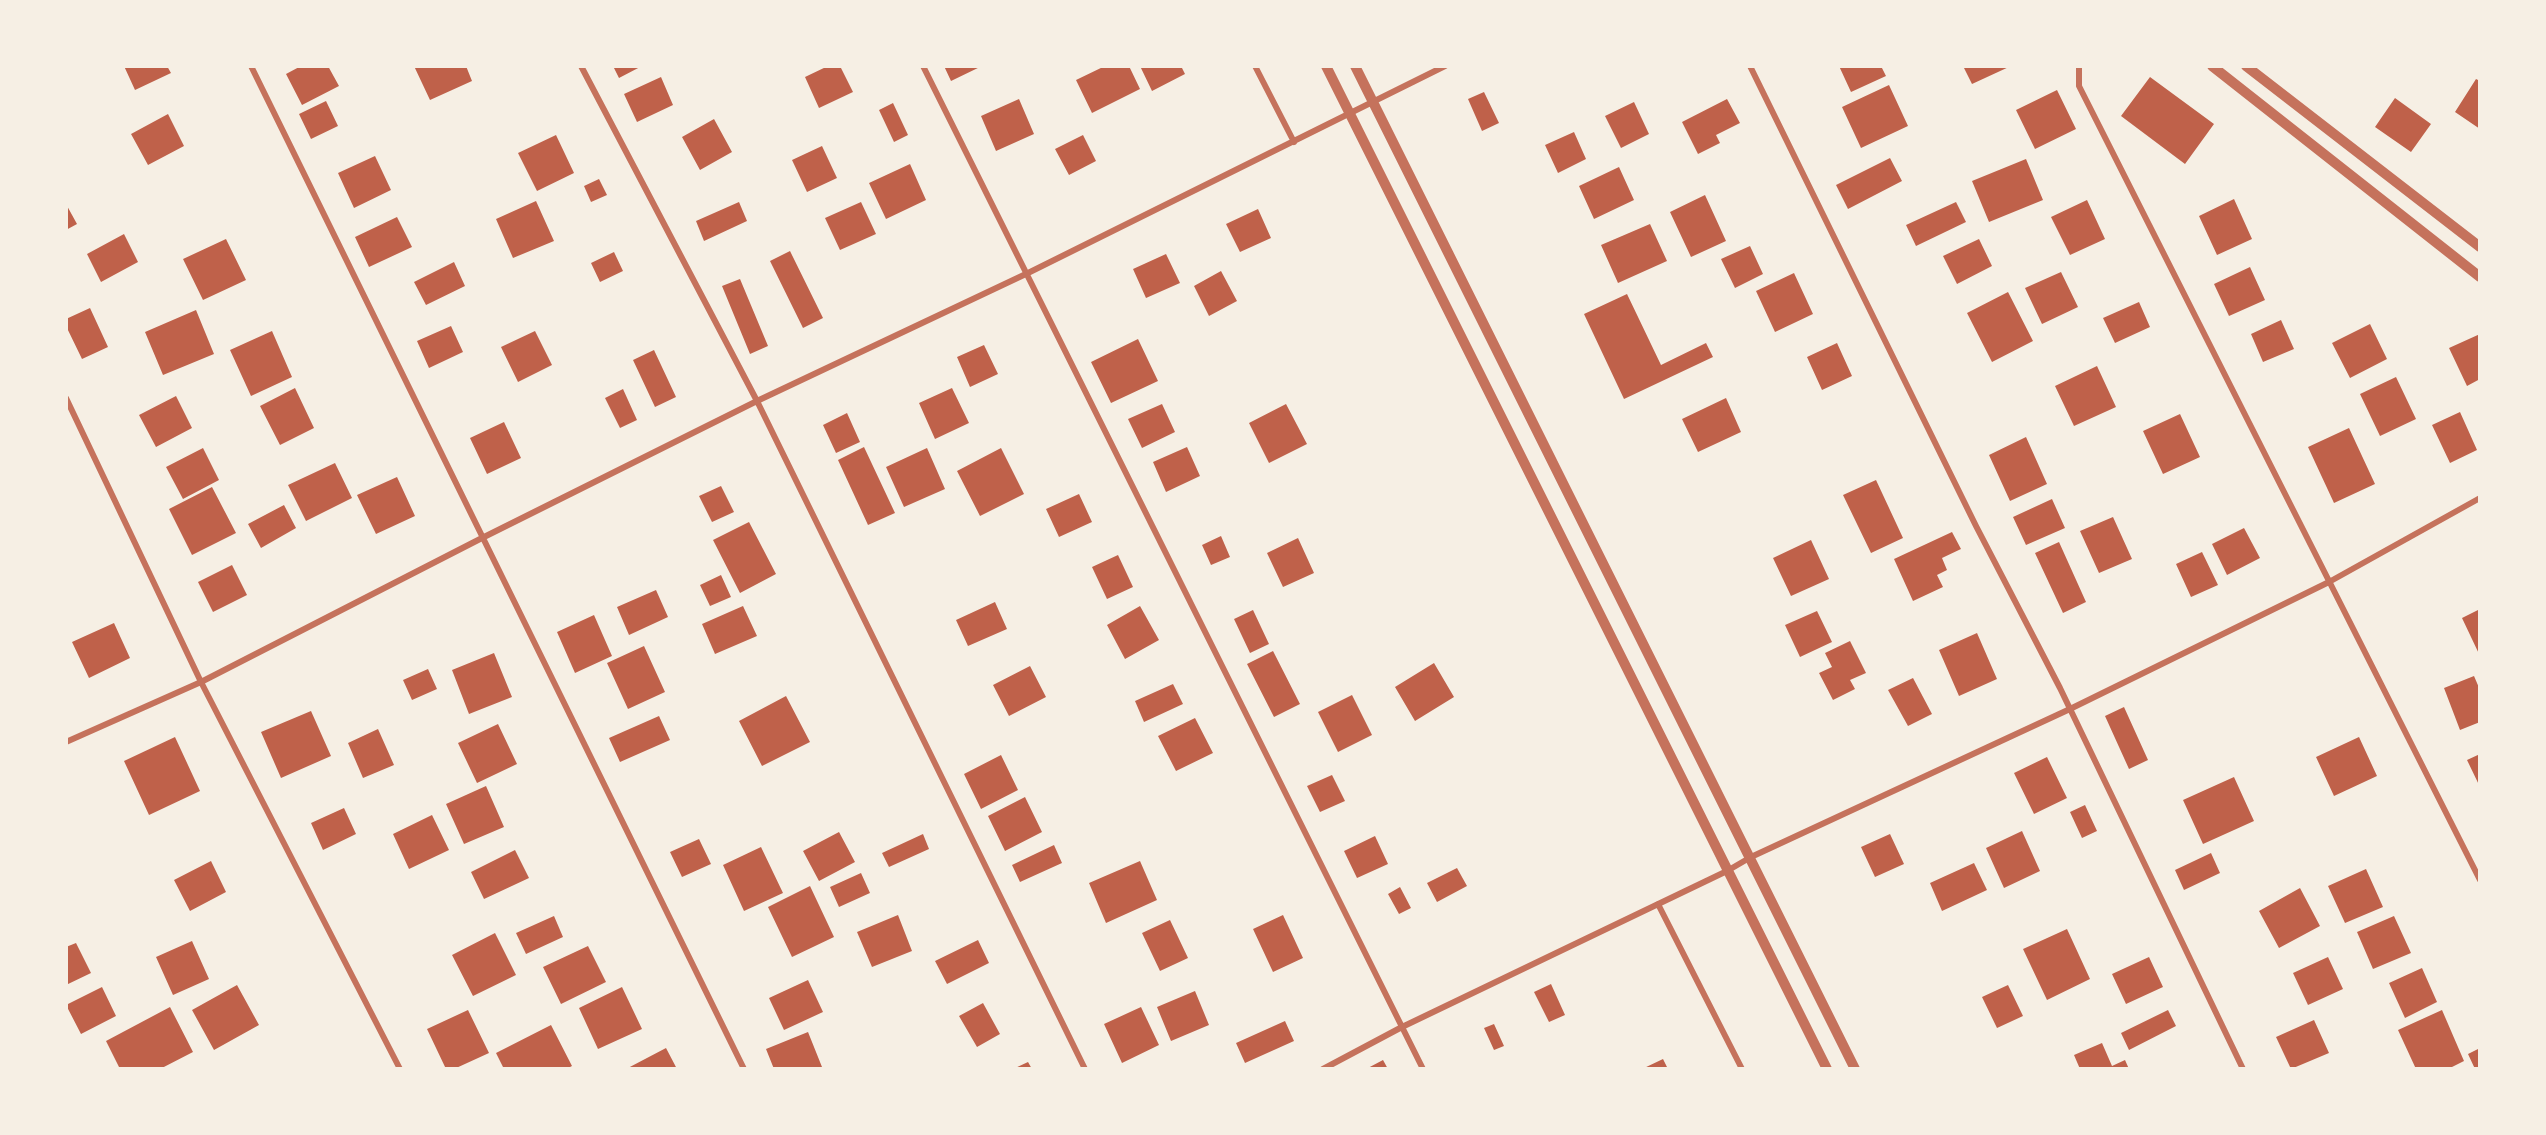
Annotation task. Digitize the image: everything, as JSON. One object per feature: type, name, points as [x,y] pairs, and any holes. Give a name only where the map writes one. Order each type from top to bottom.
[{"type":"street","points":[[251,66],[744,1069]]},
{"type":"street","points":[[581,66],[757,400],[1084,1069]]},
{"type":"street","points":[[923,66],[1423,1069]]},
{"type":"street","points":[[1255,66],[1294,142]]},
{"type":"street","points":[[1326,66],[1827,1069]]},
{"type":"street","points":[[1355,66],[1856,1069]]},
{"type":"street","points":[[66,742],[201,682],[482,537],[757,400],[1028,273],[1445,66]]},
{"type":"street","points":[[1750,66],[1976,526],[2070,709],[2242,1069]]},
{"type":"street","points":[[2079,66],[2079,86],[2480,880]]},
{"type":"street","points":[[2212,66],[2480,277]]},
{"type":"street","points":[[2246,66],[2480,247]]},
{"type":"street","points":[[66,399],[162,595],[201,682],[400,1069]]},
{"type":"street","points":[[1323,1069],[1402,1027],[1727,871],[1750,857],[2070,709],[2329,582],[2480,498]]},
{"type":"street","points":[[1658,904],[1742,1069]]},
{"type":"building","points":[[124,66],[167,66],[171,73],[135,90]]},
{"type":"building","points":[[301,66],[328,66],[339,86],[302,105],[286,74]]},
{"type":"building","points":[[414,66],[466,66],[472,81],[430,100]]},
{"type":"building","points":[[613,66],[642,66],[619,78]]},
{"type":"building","points":[[828,66],[840,66],[853,92],[819,108],[805,77]]},
{"type":"building","points":[[944,66],[982,66],[951,81]]},
{"type":"building","points":[[1105,66],[1129,66],[1140,89],[1092,113],[1076,80]]},
{"type":"building","points":[[1140,66],[1181,66],[1185,74],[1152,91]]},
{"type":"building","points":[[1839,66],[1881,66],[1886,76],[1851,92]]},
{"type":"building","points":[[1963,66],[2011,66],[1972,84]]},
{"type":"building","points":[[661,77],[673,105],[637,122],[624,94]]},
{"type":"building","points":[[2150,77],[2214,124],[2185,164],[2121,116]]},
{"type":"building","points":[[2476,79],[2480,81],[2480,129],[2455,112]]},
{"type":"building","points":[[1889,85],[1908,126],[1861,148],[1842,107]]},
{"type":"building","points":[[2057,90],[2076,129],[2035,149],[2016,110]]},
{"type":"building","points":[[1484,92],[1499,123],[1482,131],[1468,99]]},
{"type":"building","points":[[2395,98],[2431,124],[2411,152],[2375,127]]},
{"type":"building","points":[[1019,99],[1034,134],[996,151],[981,116]]},
{"type":"building","points":[[1727,99],[1740,123],[1716,135],[1720,143],[1698,154],[1682,122]]},
{"type":"building","points":[[326,101],[338,126],[311,139],[299,114]]},
{"type":"building","points":[[1634,102],[1649,134],[1621,148],[1605,116]]},
{"type":"building","points":[[893,103],[908,135],[894,142],[879,110]]},
{"type":"building","points":[[168,114],[184,146],[148,165],[131,134]]},
{"type":"building","points":[[714,119],[732,152],[700,170],[682,137]]},
{"type":"building","points":[[1574,132],[1586,159],[1558,173],[1545,145]]},
{"type":"building","points":[[556,135],[574,173],[537,191],[518,153]]},
{"type":"building","points":[[1083,135],[1096,161],[1069,175],[1055,149]]},
{"type":"building","points":[[822,146],[837,178],[807,192],[792,160]]},
{"type":"building","points":[[375,156],[391,190],[354,208],[338,173]]},
{"type":"building","points":[[1890,158],[1902,181],[1848,209],[1836,185]]},
{"type":"building","points":[[2026,159],[2043,200],[1989,222],[1972,181]]},
{"type":"building","points":[[910,164],[926,200],[886,219],[869,183]]},
{"type":"building","points":[[1619,167],[1634,200],[1594,219],[1579,186]]},
{"type":"building","points":[[599,179],[607,195],[591,202],[584,186]]},
{"type":"building","points":[[1705,195],[1726,241],[1691,257],[1670,212]]},
{"type":"building","points":[[2234,199],[2252,239],[2217,255],[2199,216]]},
{"type":"building","points":[[2087,200],[2105,239],[2070,255],[2051,217]]},
{"type":"building","points":[[536,201],[554,241],[513,258],[496,219]]},
{"type":"building","points":[[739,202],[747,221],[704,241],[696,221]]},
{"type":"building","points":[[861,202],[876,234],[840,250],[825,218]]},
{"type":"building","points":[[1956,202],[1966,222],[1916,246],[1906,225]]},
{"type":"building","points":[[66,204],[77,224],[66,230]]},
{"type":"building","points":[[1258,209],[1271,238],[1240,252],[1226,224]]},
{"type":"building","points":[[397,217],[412,247],[369,267],[355,237]]},
{"type":"building","points":[[1650,224],[1667,261],[1618,283],[1601,245]]},
{"type":"building","points":[[124,234],[138,262],[101,282],[87,254]]},
{"type":"building","points":[[226,239],[246,280],[203,300],[183,259]]},
{"type":"building","points":[[1979,239],[1992,266],[1957,284],[1943,256]]},
{"type":"building","points":[[1750,246],[1763,274],[1735,288],[1721,259]]},
{"type":"building","points":[[790,251],[823,318],[803,328],[770,261]]},
{"type":"building","points":[[614,252],[623,271],[600,282],[591,263]]},
{"type":"building","points":[[1166,254],[1180,283],[1146,298],[1133,269]]},
{"type":"building","points":[[454,262],[465,286],[426,305],[414,282]]},
{"type":"building","points":[[2250,267],[2265,300],[2229,316],[2214,284]]},
{"type":"building","points":[[1221,271],[1237,301],[1209,316],[1194,286]]},
{"type":"building","points":[[2061,272],[2078,307],[2042,324],[2025,288]]},
{"type":"building","points":[[1794,273],[1813,314],[1775,332],[1756,291]]},
{"type":"building","points":[[740,279],[768,346],[750,354],[722,286]]},
{"type":"building","points":[[2008,292],[2033,341],[1992,362],[1967,313]]},
{"type":"building","points":[[1627,294],[1661,365],[1706,343],[1713,357],[1624,399],[1584,314]]},
{"type":"building","points":[[2139,302],[2150,327],[2115,343],[2103,318]]},
{"type":"building","points":[[90,308],[108,347],[82,359],[66,326],[66,319]]},
{"type":"building","points":[[196,310],[214,354],[163,375],[145,332]]},
{"type":"building","points":[[2281,320],[2294,349],[2263,362],[2251,334]]},
{"type":"building","points":[[2370,324],[2387,359],[2350,378],[2332,343]]},
{"type":"building","points":[[451,326],[463,352],[429,368],[417,341]]},
{"type":"building","points":[[272,331],[292,377],[251,396],[230,350]]},
{"type":"building","points":[[535,331],[552,365],[518,382],[501,347]]},
{"type":"building","points":[[2480,334],[2480,379],[2467,386],[2449,348]]},
{"type":"building","points":[[1138,339],[1158,381],[1111,403],[1091,362]]},
{"type":"building","points":[[1837,343],[1852,376],[1822,390],[1807,357]]},
{"type":"building","points":[[984,345],[998,374],[970,387],[957,357]]},
{"type":"building","points":[[654,350],[676,397],[655,407],[633,360]]},
{"type":"building","points":[[2097,366],[2116,407],[2074,426],[2055,386]]},
{"type":"building","points":[[2396,377],[2416,419],[2380,436],[2360,394]]},
{"type":"building","points":[[295,388],[314,428],[280,445],[260,406]]},
{"type":"building","points":[[952,388],[969,423],[935,439],[919,403]]},
{"type":"building","points":[[623,389],[637,420],[620,428],[605,398]]},
{"type":"building","points":[[176,396],[192,428],[156,447],[139,415]]},
{"type":"building","points":[[1726,398],[1741,432],[1698,452],[1682,419]]},
{"type":"building","points":[[1162,404],[1175,432],[1142,448],[1128,419]]},
{"type":"building","points":[[1286,404],[1307,444],[1269,463],[1249,423]]},
{"type":"building","points":[[2460,412],[2477,450],[2450,463],[2432,425]]},
{"type":"building","points":[[847,413],[860,442],[836,453],[823,425]]},
{"type":"building","points":[[2180,414],[2200,457],[2163,474],[2143,431]]},
{"type":"building","points":[[504,422],[521,458],[487,474],[470,438]]},
{"type":"building","points":[[2349,428],[2375,484],[2334,503],[2308,447]]},
{"type":"building","points":[[2026,437],[2047,484],[2010,501],[1989,455]]},
{"type":"building","points":[[864,447],[895,513],[868,525],[838,460]]},
{"type":"building","points":[[1187,447],[1200,476],[1166,492],[1153,462]]},
{"type":"building","points":[[203,448],[219,480],[183,499],[166,467]]},
{"type":"building","points":[[927,448],[945,489],[904,507],[886,467]]},
{"type":"building","points":[[1001,448],[1024,494],[980,516],[957,471]]},
{"type":"building","points":[[335,463],[352,498],[306,521],[288,485]]},
{"type":"building","points":[[397,477],[415,516],[376,534],[357,495]]},
{"type":"building","points":[[1876,480],[1903,538],[1871,553],[1843,495]]},
{"type":"building","points":[[721,486],[734,512],[712,522],[699,496]]},
{"type":"building","points":[[212,487],[236,533],[192,555],[169,509]]},
{"type":"building","points":[[1079,494],[1092,522],[1059,537],[1046,509]]},
{"type":"building","points":[[2052,499],[2065,528],[2026,545],[2013,517]]},
{"type":"building","points":[[284,505],[296,528],[261,548],[248,524]]},
{"type":"building","points":[[2113,517],[2132,559],[2099,573],[2080,531]]},
{"type":"building","points":[[749,522],[776,574],[740,593],[713,540]]},
{"type":"building","points":[[2244,528],[2260,558],[2227,575],[2212,544]]},
{"type":"building","points":[[1952,532],[1961,549],[1942,558],[1947,570],[1937,575],[1943,587],[1913,601],[1894,559]]},
{"type":"building","points":[[1221,536],[1230,557],[1211,565],[1202,545]]},
{"type":"building","points":[[1298,538],[1314,573],[1283,587],[1267,553]]},
{"type":"building","points":[[1811,540],[1829,579],[1791,596],[1773,558]]},
{"type":"building","points":[[2059,542],[2086,602],[2063,613],[2035,553]]},
{"type":"building","points":[[2202,552],[2218,585],[2191,597],[2176,564]]},
{"type":"building","points":[[1118,555],[1133,587],[1107,599],[1092,567]]},
{"type":"building","points":[[232,565],[247,595],[213,612],[198,582]]},
{"type":"building","points":[[721,575],[731,597],[710,606],[700,585]]},
{"type":"building","points":[[656,590],[668,617],[629,635],[617,607]]},
{"type":"building","points":[[995,602],[1007,629],[968,646],[956,620]]},
{"type":"building","points":[[743,606],[757,636],[715,654],[702,624]]},
{"type":"building","points":[[1140,606],[1159,640],[1125,659],[1107,625]]},
{"type":"building","points":[[2480,609],[2480,656],[2462,618]]},
{"type":"building","points":[[1253,610],[1269,644],[1250,653],[1234,619]]},
{"type":"building","points":[[1817,611],[1832,642],[1800,657],[1785,625]]},
{"type":"building","points":[[594,615],[612,656],[575,673],[557,632]]},
{"type":"building","points":[[114,623],[130,658],[89,678],[72,642]]},
{"type":"building","points":[[1977,633],[1997,679],[1959,696],[1939,650]]},
{"type":"building","points":[[1850,641],[1866,673],[1850,680],[1855,689],[1833,700],[1819,673],[1832,667],[1825,653]]},
{"type":"building","points":[[644,646],[665,692],[628,709],[607,663]]},
{"type":"building","points":[[1273,651],[1300,704],[1274,717],[1247,664]]},
{"type":"building","points":[[494,653],[512,697],[469,714],[452,670]]},
{"type":"building","points":[[1434,663],[1454,697],[1415,721],[1395,687]]},
{"type":"building","points":[[1030,666],[1046,697],[1009,716],[993,685]]},
{"type":"building","points":[[428,669],[437,689],[412,700],[403,680]]},
{"type":"building","points":[[2474,676],[2480,690],[2480,722],[2460,730],[2444,688]]},
{"type":"building","points":[[1913,678],[1932,714],[1908,726],[1888,690]]},
{"type":"building","points":[[1173,684],[1183,704],[1144,722],[1135,701]]},
{"type":"building","points":[[1352,695],[1372,735],[1338,752],[1318,712]]},
{"type":"building","points":[[786,696],[810,742],[762,766],[739,721]]},
{"type":"building","points":[[2124,707],[2148,760],[2129,769],[2105,716]]},
{"type":"building","points":[[311,711],[331,756],[281,778],[261,732]]},
{"type":"building","points":[[659,716],[670,740],[620,762],[609,738]]},
{"type":"building","points":[[1195,718],[1213,753],[1176,771],[1158,736]]},
{"type":"building","points":[[498,724],[517,764],[477,783],[458,743]]},
{"type":"building","points":[[378,729],[394,765],[363,778],[348,743]]},
{"type":"building","points":[[175,737],[200,791],[149,815],[124,761]]},
{"type":"building","points":[[2359,737],[2377,776],[2334,796],[2316,757]]},
{"type":"building","points":[[2480,754],[2480,787],[2467,760]]},
{"type":"building","points":[[1001,755],[1018,790],[981,809],[964,774]]},
{"type":"building","points":[[2047,757],[2067,798],[2034,814],[2014,773]]},
{"type":"building","points":[[1332,775],[1345,801],[1320,812],[1307,786]]},
{"type":"building","points":[[2234,777],[2254,821],[2203,844],[2183,800]]},
{"type":"building","points":[[486,786],[504,827],[464,844],[446,804]]},
{"type":"building","points":[[1025,797],[1042,832],[1005,851],[988,816]]},
{"type":"building","points":[[2085,805],[2097,831],[2082,838],[2070,812]]},
{"type":"building","points":[[344,808],[356,834],[323,850],[311,823]]},
{"type":"building","points":[[432,815],[449,850],[409,869],[393,834]]},
{"type":"building","points":[[2022,831],[2040,871],[2004,888],[1986,848]]},
{"type":"building","points":[[839,832],[855,862],[819,881],[803,851]]},
{"type":"building","points":[[923,834],[929,849],[889,867],[882,853]]},
{"type":"building","points":[[1890,834],[1904,864],[1875,877],[1861,847]]},
{"type":"building","points":[[1375,836],[1388,864],[1357,878],[1344,851]]},
{"type":"building","points":[[699,839],[711,864],[682,877],[670,852]]},
{"type":"building","points":[[1054,845],[1062,863],[1020,882],[1012,865]]},
{"type":"building","points":[[761,847],[783,893],[744,911],[723,865]]},
{"type":"building","points":[[515,850],[529,878],[484,899],[471,872]]},
{"type":"building","points":[[2211,853],[2220,873],[2184,890],[2175,870]]},
{"type":"building","points":[[211,861],[226,892],[190,911],[174,880]]},
{"type":"building","points":[[1140,861],[1157,900],[1106,923],[1089,883]]},
{"type":"building","points":[[1974,863],[1987,890],[1942,911],[1930,883]]},
{"type":"building","points":[[1457,868],[1467,886],[1437,902],[1427,883]]},
{"type":"building","points":[[2366,869],[2383,907],[2345,923],[2328,886]]},
{"type":"building","points":[[861,873],[870,893],[839,907],[830,887]]},
{"type":"building","points":[[810,886],[834,937],[792,957],[768,907]]},
{"type":"building","points":[[1400,887],[1411,908],[1399,914],[1388,894]]},
{"type":"building","points":[[2300,888],[2320,926],[2279,948],[2259,911]]},
{"type":"building","points":[[898,915],[912,951],[872,967],[857,932]]},
{"type":"building","points":[[1283,915],[1303,958],[1273,972],[1253,929]]},
{"type":"building","points":[[554,916],[563,937],[526,954],[516,933]]},
{"type":"building","points":[[2394,916],[2411,953],[2373,969],[2357,932]]},
{"type":"building","points":[[1170,920],[1188,958],[1160,971],[1142,933]]},
{"type":"building","points":[[2067,929],[2090,979],[2047,1000],[2023,949]]},
{"type":"building","points":[[495,933],[516,975],[473,996],[452,955]]},
{"type":"building","points":[[978,940],[989,963],[947,984],[935,961]]},
{"type":"building","points":[[192,941],[209,979],[173,995],[156,957]]},
{"type":"building","points":[[76,943],[91,973],[66,985],[66,947]]},
{"type":"building","points":[[588,946],[606,982],[561,1004],[543,967]]},
{"type":"building","points":[[2149,957],[2163,987],[2126,1004],[2112,974]]},
{"type":"building","points":[[2328,957],[2343,989],[2308,1005],[2293,973]]},
{"type":"building","points":[[2422,968],[2437,1002],[2405,1018],[2389,983]]},
{"type":"building","points":[[808,980],[823,1012],[784,1030],[769,998]]},
{"type":"building","points":[[1551,984],[1565,1015],[1549,1022],[1534,992]]},
{"type":"building","points":[[237,985],[259,1025],[214,1050],[192,1010]]},
{"type":"building","points":[[2008,985],[2023,1016],[1997,1028],[1982,997]]},
{"type":"building","points":[[102,987],[116,1016],[81,1034],[66,1005]]},
{"type":"building","points":[[622,987],[642,1029],[598,1049],[579,1008]]},
{"type":"building","points":[[1195,991],[1209,1025],[1171,1041],[1157,1007]]},
{"type":"building","points":[[983,1003],[1000,1034],[977,1047],[959,1016]]},
{"type":"building","points":[[170,1007],[193,1052],[160,1069],[120,1069],[106,1041]]},
{"type":"building","points":[[1141,1007],[1159,1045],[1122,1063],[1104,1024]]},
{"type":"building","points":[[468,1010],[489,1053],[454,1069],[446,1069],[427,1029]]},
{"type":"building","points":[[2168,1010],[2176,1026],[2129,1050],[2121,1033]]},
{"type":"building","points":[[2442,1010],[2464,1061],[2448,1069],[2416,1069],[2398,1030]]},
{"type":"building","points":[[2314,1020],[2329,1053],[2291,1069],[2276,1037]]},
{"type":"building","points":[[1285,1021],[1294,1041],[1245,1063],[1236,1043]]},
{"type":"building","points":[[1494,1024],[1504,1046],[1494,1050],[1484,1028]]},
{"type":"building","points":[[551,1025],[572,1066],[566,1069],[504,1069],[496,1053]]},
{"type":"building","points":[[808,1032],[822,1067],[774,1069],[766,1049]]},
{"type":"building","points":[[2102,1043],[2112,1066],[2125,1060],[2129,1069],[2080,1069],[2074,1055]]},
{"type":"building","points":[[666,1048],[677,1069],[626,1069]]},
{"type":"building","points":[[2480,1048],[2480,1069],[2475,1069],[2468,1054]]},
{"type":"building","points":[[1663,1059],[1668,1069],[1642,1069]]},
{"type":"building","points":[[1383,1060],[1388,1069],[1366,1069]]},
{"type":"building","points":[[1028,1062],[1032,1069],[1013,1069]]}]
